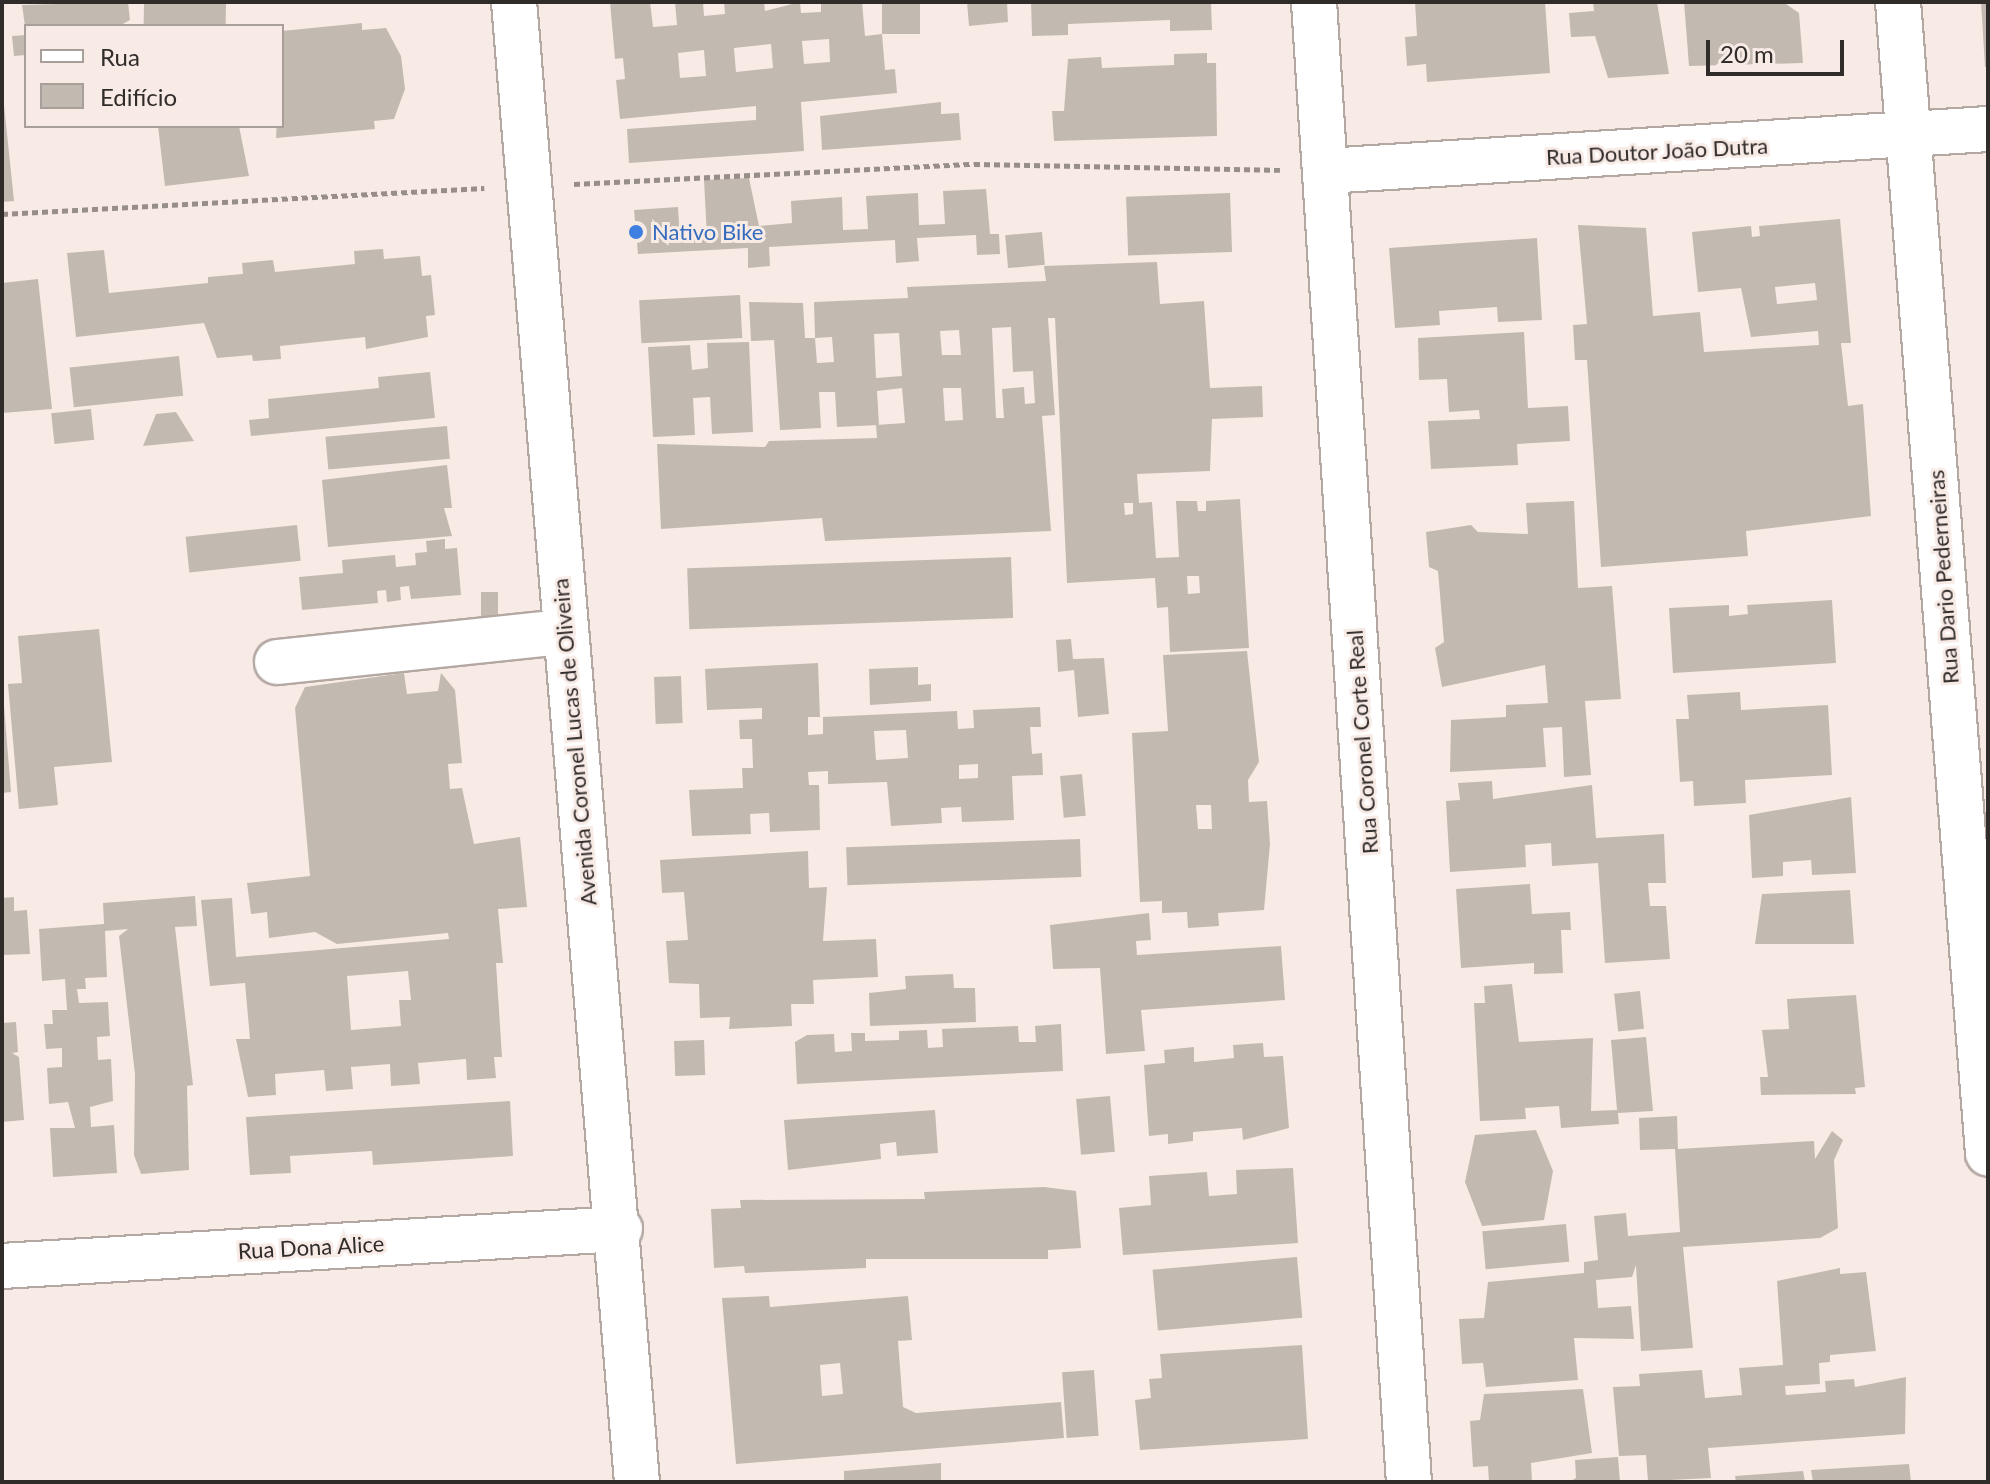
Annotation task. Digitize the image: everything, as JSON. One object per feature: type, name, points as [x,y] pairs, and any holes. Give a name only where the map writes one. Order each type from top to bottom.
[{"type":"street","name":"Avenida Coronel Lucas de Oliveira","points":[[514,2],[562,632],[620,1229],[637,1482]]},
{"type":"street","name":"Rua Coronel Corte Real","points":[[1314,2],[1409,1482]]},
{"type":"street","name":"Rua Dario Pederneiras","points":[[1898,2],[1988,1153]]},
{"type":"street","name":"Rua Doutor João Dutra","points":[[1326,171],[1988,129]]},
{"type":"street","points":[[277,662],[562,632]]},
{"type":"street","name":"Rua Dona Alice","points":[[2,1266],[620,1229]]},
{"type":"path","points":[[2,214],[974,164],[1326,171]]},
{"type":"building","points":[[128,2],[130,20],[123,24],[25,24],[22,5]]},
{"type":"building","points":[[144,2],[226,3],[226,24],[144,24]]},
{"type":"building","points":[[610,2],[650,2],[653,27],[677,25],[675,2],[703,2],[704,16],[725,14],[724,2],[764,2],[765,11],[800,2],[801,13],[821,12],[821,2],[862,2],[865,36],[882,34],[885,70],[895,69],[897,93],[801,102],[804,151],[629,163],[627,129],[756,120],[756,106],[620,119],[616,80],[625,79],[623,58],[615,59]],"holes":[[[829,39],[830,62],[804,64],[802,41]],[[771,44],[773,68],[736,72],[734,48]],[[704,50],[706,76],[680,78],[678,53]]]},
{"type":"building","points":[[882,2],[920,2],[920,34],[882,34]]},
{"type":"building","points":[[967,2],[1007,2],[1008,22],[969,26]]},
{"type":"building","points":[[1031,2],[1211,2],[1212,30],[1170,31],[1170,20],[1068,24],[1068,35],[1032,36]]},
{"type":"building","points":[[1415,2],[1545,2],[1550,73],[1427,82],[1426,64],[1407,66],[1405,37],[1417,36]]},
{"type":"building","points":[[1593,2],[1657,2],[1669,74],[1608,78],[1595,36],[1571,37],[1569,13],[1594,11]]},
{"type":"building","points":[[1684,2],[1783,2],[1799,13],[1803,63],[1689,66]]},
{"type":"building","points":[[1981,2],[1988,2],[1988,67],[1985,67]]},
{"type":"building","points":[[362,23],[362,30],[386,28],[401,56],[405,89],[394,119],[374,121],[375,129],[276,138],[277,128],[284,128],[284,31]]},
{"type":"building","points":[[24,35],[24,55],[14,56],[12,36]]},
{"type":"building","points":[[1207,53],[1207,63],[1216,63],[1217,136],[1054,141],[1052,111],[1064,111],[1068,59],[1101,57],[1102,68],[1174,65],[1174,54]]},
{"type":"building","points":[[941,102],[941,114],[959,113],[961,140],[822,150],[820,116]]},
{"type":"building","points":[[2,106],[14,201],[2,202]]},
{"type":"building","points":[[158,128],[239,128],[249,176],[165,186]]},
{"type":"building","points":[[749,178],[759,226],[792,223],[791,201],[842,197],[843,230],[868,229],[866,196],[918,193],[919,225],[945,224],[943,191],[986,189],[990,234],[999,234],[1000,254],[977,255],[976,235],[917,238],[919,261],[896,263],[895,240],[769,247],[770,266],[748,268],[748,248],[638,254],[634,210],[678,207],[680,238],[707,237],[704,180]]},
{"type":"building","points":[[1230,193],[1232,252],[1128,256],[1126,197]]},
{"type":"building","points":[[1840,219],[1851,343],[1841,343],[1848,406],[1863,404],[1871,516],[1746,531],[1748,556],[1601,567],[1587,360],[1575,360],[1573,325],[1587,324],[1578,225],[1646,228],[1653,316],[1700,312],[1704,352],[1819,345],[1818,331],[1751,337],[1741,288],[1698,292],[1692,232],[1751,226],[1752,237],[1760,236],[1759,226]],"holes":[[[1815,283],[1817,300],[1777,304],[1775,287]]]},
{"type":"building","points":[[1042,232],[1045,265],[1008,268],[1005,235]]},
{"type":"building","points":[[1537,238],[1542,320],[1498,322],[1497,307],[1439,311],[1440,325],[1395,328],[1389,248]]},
{"type":"building","points":[[383,249],[384,259],[420,256],[422,276],[431,275],[435,315],[426,316],[428,337],[366,349],[365,337],[280,346],[281,359],[253,361],[252,355],[217,358],[204,323],[76,337],[67,253],[104,250],[109,293],[208,283],[208,277],[243,274],[242,263],[273,260],[275,272],[355,264],[354,251]]},
{"type":"building","points":[[1157,262],[1160,304],[1204,301],[1210,388],[1262,386],[1263,417],[1212,419],[1210,471],[1137,474],[1139,503],[1152,502],[1156,558],[1179,557],[1176,501],[1197,501],[1198,511],[1206,511],[1206,501],[1240,499],[1249,648],[1170,652],[1168,607],[1157,608],[1155,578],[1067,583],[1055,318],[1048,318],[1055,415],[1042,416],[1051,531],[825,541],[822,518],[661,529],[657,444],[765,447],[769,441],[877,438],[876,425],[837,427],[835,392],[819,392],[821,428],[780,430],[774,340],[751,341],[749,302],[803,303],[805,338],[815,338],[814,302],[908,298],[907,287],[1046,281],[1044,266]],"holes":[[[1011,327],[1013,372],[1033,371],[1035,403],[1025,404],[1024,387],[1002,389],[1004,418],[996,418],[992,328]],[[959,330],[961,355],[942,355],[940,331]],[[899,333],[902,376],[876,378],[874,334]],[[832,337],[834,362],[817,363],[815,338]],[[902,388],[905,423],[879,425],[877,391]],[[943,388],[961,388],[963,420],[945,421]],[[1124,503],[1133,503],[1133,514],[1125,515]],[[1187,576],[1199,576],[1200,593],[1188,594]]]},
{"type":"building","points":[[38,279],[52,409],[2,413],[2,283]]},
{"type":"building","points":[[740,295],[742,338],[641,343],[639,300]]},
{"type":"building","points":[[1524,332],[1528,408],[1568,406],[1570,441],[1517,444],[1518,465],[1431,469],[1428,421],[1480,419],[1479,410],[1449,412],[1447,379],[1419,380],[1418,338]]},
{"type":"building","points":[[749,342],[753,432],[712,434],[710,397],[693,398],[695,435],[653,437],[648,347],[690,345],[692,370],[708,368],[707,343]]},
{"type":"building","points":[[179,356],[183,396],[74,407],[70,367]]},
{"type":"building","points":[[430,372],[435,418],[251,436],[249,420],[269,418],[268,399],[379,388],[378,377]]},
{"type":"building","points":[[91,409],[94,440],[54,444],[51,413]]},
{"type":"building","points":[[176,412],[194,441],[143,446],[156,414]]},
{"type":"building","points":[[447,426],[450,459],[328,470],[325,437]]},
{"type":"building","points":[[447,465],[452,508],[444,508],[452,536],[328,547],[322,480]]},
{"type":"building","points":[[1574,501],[1578,588],[1612,586],[1621,699],[1585,701],[1591,775],[1564,777],[1562,727],[1543,728],[1546,767],[1450,772],[1451,720],[1506,717],[1506,705],[1548,703],[1545,665],[1442,687],[1435,648],[1444,642],[1438,571],[1429,567],[1426,532],[1471,525],[1478,532],[1528,534],[1526,503]]},
{"type":"building","points":[[297,525],[301,561],[189,573],[186,537]]},
{"type":"building","points":[[445,539],[445,549],[457,548],[461,595],[411,599],[409,586],[400,587],[401,600],[387,602],[386,590],[377,591],[378,603],[302,610],[299,577],[343,573],[342,560],[395,555],[396,567],[416,565],[415,553],[427,552],[426,541]]},
{"type":"building","points":[[1011,557],[1013,618],[689,629],[687,568]]},
{"type":"building","points":[[481,592],[498,592],[498,635],[481,635]]},
{"type":"building","points":[[1832,600],[1836,663],[1673,673],[1669,608],[1729,605],[1729,616],[1748,614],[1747,605]]},
{"type":"building","points":[[99,629],[112,762],[54,767],[58,805],[19,809],[8,684],[22,683],[18,636]]},
{"type":"building","points":[[1071,639],[1073,659],[1104,658],[1109,714],[1078,717],[1074,670],[1058,672],[1056,640]]},
{"type":"building","points":[[1247,651],[1259,762],[1248,780],[1249,802],[1267,801],[1270,844],[1264,910],[1218,913],[1219,926],[1188,928],[1187,912],[1162,913],[1162,901],[1140,902],[1132,733],[1168,731],[1163,655]],"holes":[[[1196,805],[1211,805],[1212,829],[1198,829]]]},
{"type":"building","points":[[818,663],[820,717],[808,717],[808,735],[823,734],[823,717],[957,711],[958,729],[974,728],[973,710],[1040,707],[1041,727],[1030,727],[1032,754],[1042,753],[1043,775],[1012,776],[1014,820],[962,822],[961,807],[941,808],[942,823],[891,826],[887,782],[828,784],[828,771],[808,772],[809,785],[819,785],[820,830],[770,832],[769,813],[750,814],[751,834],[692,836],[689,790],[743,788],[742,768],[753,768],[752,739],[740,739],[739,720],[762,719],[762,708],[707,710],[705,669]],"holes":[[[906,730],[908,758],[876,760],[874,731]],[[978,764],[978,778],[959,779],[959,765]]]},
{"type":"building","points":[[918,667],[918,685],[931,684],[931,701],[870,705],[869,669]]},
{"type":"building","points":[[404,673],[407,694],[438,691],[441,673],[455,690],[462,763],[448,764],[450,789],[462,788],[474,844],[520,837],[527,907],[498,909],[503,963],[496,963],[502,1057],[494,1057],[496,1078],[467,1080],[466,1059],[418,1063],[420,1084],[391,1086],[390,1064],[351,1067],[353,1089],[326,1091],[324,1070],[275,1074],[276,1095],[248,1097],[236,1039],[250,1039],[245,983],[210,986],[201,900],[232,898],[236,957],[449,939],[448,933],[337,944],[315,932],[269,938],[267,912],[251,914],[247,883],[310,876],[295,708],[305,687]],"holes":[[[408,971],[411,1000],[399,1000],[401,1026],[351,1030],[347,976]]]},
{"type":"building","points":[[681,676],[683,723],[656,724],[654,677]]},
{"type":"building","points":[[2,681],[11,792],[2,793]]},
{"type":"building","points":[[1740,692],[1741,710],[1828,705],[1832,775],[1745,780],[1746,803],[1694,806],[1693,781],[1680,782],[1676,719],[1689,719],[1687,695]]},
{"type":"building","points":[[1082,774],[1086,816],[1064,818],[1060,776]]},
{"type":"building","points":[[1492,781],[1493,799],[1592,785],[1596,838],[1664,834],[1666,883],[1648,883],[1650,906],[1666,906],[1670,959],[1605,963],[1598,863],[1552,866],[1551,843],[1525,845],[1526,867],[1450,872],[1446,801],[1460,800],[1458,783]]},
{"type":"building","points":[[1851,797],[1856,873],[1812,875],[1811,860],[1783,862],[1783,876],[1752,878],[1749,815]]},
{"type":"building","points":[[1080,839],[1081,877],[847,885],[846,847]]},
{"type":"building","points":[[808,851],[809,888],[827,887],[823,941],[876,939],[878,977],[813,980],[814,1004],[791,1004],[792,1026],[729,1029],[730,1017],[700,1018],[699,984],[669,983],[666,941],[688,940],[684,892],[662,893],[660,860]]},
{"type":"building","points":[[1530,884],[1532,914],[1570,912],[1571,930],[1561,930],[1563,973],[1534,974],[1534,963],[1461,968],[1456,889]]},
{"type":"building","points":[[1850,890],[1854,944],[1755,944],[1762,894]]},
{"type":"building","points":[[195,896],[197,926],[175,927],[193,1085],[187,1086],[189,1170],[141,1174],[134,1155],[135,1074],[119,936],[128,929],[105,931],[107,977],[85,978],[86,989],[77,989],[79,1003],[108,1002],[110,1036],[97,1037],[98,1060],[111,1059],[113,1101],[90,1107],[91,1127],[114,1125],[117,1173],[53,1177],[50,1128],[75,1128],[68,1102],[49,1104],[47,1068],[62,1067],[62,1048],[46,1049],[44,1024],[53,1024],[52,1010],[67,1010],[65,979],[42,981],[39,929],[104,924],[103,903]]},
{"type":"building","points":[[14,897],[14,911],[27,910],[30,954],[2,955],[2,898]]},
{"type":"building","points":[[1149,913],[1151,940],[1136,941],[1137,955],[1281,946],[1285,1000],[1141,1010],[1145,1051],[1106,1054],[1100,968],[1053,969],[1050,925]]},
{"type":"building","points":[[953,974],[954,988],[975,988],[976,1022],[870,1026],[869,993],[906,989],[905,976]]},
{"type":"building","points":[[1512,984],[1519,1042],[1593,1038],[1591,1111],[1617,1110],[1611,1040],[1646,1037],[1653,1111],[1618,1113],[1619,1124],[1561,1128],[1559,1106],[1525,1108],[1526,1119],[1480,1121],[1474,1003],[1485,1003],[1484,986]]},
{"type":"building","points":[[1640,991],[1644,1029],[1618,1032],[1614,994]]},
{"type":"building","points":[[1856,995],[1865,1087],[1855,1088],[1856,1094],[1761,1095],[1760,1077],[1768,1077],[1762,1030],[1789,1029],[1787,999]]},
{"type":"building","points":[[16,1022],[18,1052],[12,1053],[19,1057],[24,1120],[2,1122],[2,1023]]},
{"type":"building","points":[[1061,1024],[1063,1071],[797,1084],[795,1042],[807,1035],[834,1034],[835,1052],[852,1051],[851,1033],[865,1033],[865,1041],[899,1040],[899,1031],[927,1030],[928,1048],[943,1047],[942,1029],[1018,1026],[1019,1042],[1036,1042],[1035,1026]]},
{"type":"building","points":[[704,1040],[705,1075],[675,1076],[674,1041]]},
{"type":"building","points":[[1263,1043],[1264,1057],[1283,1056],[1289,1128],[1243,1140],[1242,1128],[1193,1132],[1193,1141],[1168,1144],[1168,1134],[1149,1136],[1144,1065],[1165,1063],[1164,1050],[1194,1047],[1194,1062],[1234,1058],[1233,1045]]},
{"type":"building","points":[[1110,1096],[1115,1152],[1081,1155],[1076,1099]]},
{"type":"building","points":[[510,1101],[513,1156],[373,1165],[372,1151],[290,1156],[291,1173],[250,1175],[246,1117]]},
{"type":"building","points":[[935,1110],[938,1153],[897,1156],[896,1142],[880,1144],[881,1159],[788,1170],[784,1120]]},
{"type":"building","points":[[1677,1116],[1678,1149],[1814,1141],[1815,1159],[1832,1131],[1843,1140],[1834,1160],[1838,1228],[1820,1238],[1683,1247],[1693,1348],[1641,1351],[1636,1265],[1632,1277],[1596,1280],[1598,1308],[1631,1306],[1634,1339],[1574,1338],[1578,1380],[1486,1387],[1483,1363],[1462,1364],[1459,1319],[1484,1318],[1488,1282],[1584,1273],[1584,1262],[1598,1260],[1594,1216],[1626,1213],[1628,1236],[1680,1232],[1675,1149],[1640,1150],[1639,1118]]},
{"type":"building","points":[[1536,1130],[1553,1171],[1544,1220],[1482,1226],[1465,1182],[1475,1135]]},
{"type":"building","points":[[1293,1168],[1298,1243],[1123,1255],[1119,1208],[1151,1205],[1149,1176],[1207,1172],[1209,1196],[1237,1194],[1236,1170]]},
{"type":"building","points":[[1044,1187],[1076,1191],[1081,1248],[1048,1250],[1048,1259],[866,1259],[866,1268],[745,1273],[744,1266],[714,1268],[711,1209],[741,1208],[740,1200],[925,1199],[924,1192]]},
{"type":"building","points":[[1566,1224],[1569,1262],[1486,1269],[1482,1231]]},
{"type":"building","points":[[1297,1257],[1302,1318],[1158,1330],[1153,1270]]},
{"type":"building","points":[[1840,1268],[1840,1274],[1866,1272],[1876,1351],[1830,1355],[1830,1362],[1819,1363],[1820,1384],[1785,1386],[1786,1395],[1826,1392],[1825,1381],[1854,1379],[1855,1387],[1906,1377],[1905,1434],[1708,1448],[1711,1478],[1648,1481],[1646,1455],[1619,1456],[1613,1387],[1640,1386],[1639,1374],[1702,1370],[1705,1398],[1742,1395],[1739,1368],[1783,1365],[1777,1281]]},
{"type":"building","points":[[769,1296],[770,1307],[908,1296],[912,1340],[898,1341],[903,1407],[916,1413],[1061,1402],[1064,1438],[736,1464],[722,1298]],"holes":[[[840,1363],[843,1394],[822,1396],[820,1365]]]},
{"type":"building","points":[[1302,1345],[1308,1439],[1140,1450],[1135,1400],[1151,1398],[1149,1379],[1162,1378],[1160,1354]]},
{"type":"building","points":[[1094,1370],[1099,1436],[1067,1438],[1062,1372]]},
{"type":"building","points":[[1583,1389],[1592,1453],[1531,1463],[1532,1482],[1489,1482],[1488,1466],[1473,1467],[1470,1421],[1480,1420],[1484,1394]]},
{"type":"building","points":[[1618,1457],[1620,1482],[1569,1482],[1576,1478],[1575,1460]]},
{"type":"building","points":[[941,1463],[941,1482],[844,1482],[844,1471]]},
{"type":"building","points":[[1909,1464],[1911,1482],[1813,1482],[1811,1470]]},
{"type":"building","points":[[1803,1471],[1805,1482],[1736,1482],[1735,1476]]},
{"type":"place","name":"Nativo Bike","points":[[636,232]]}]
